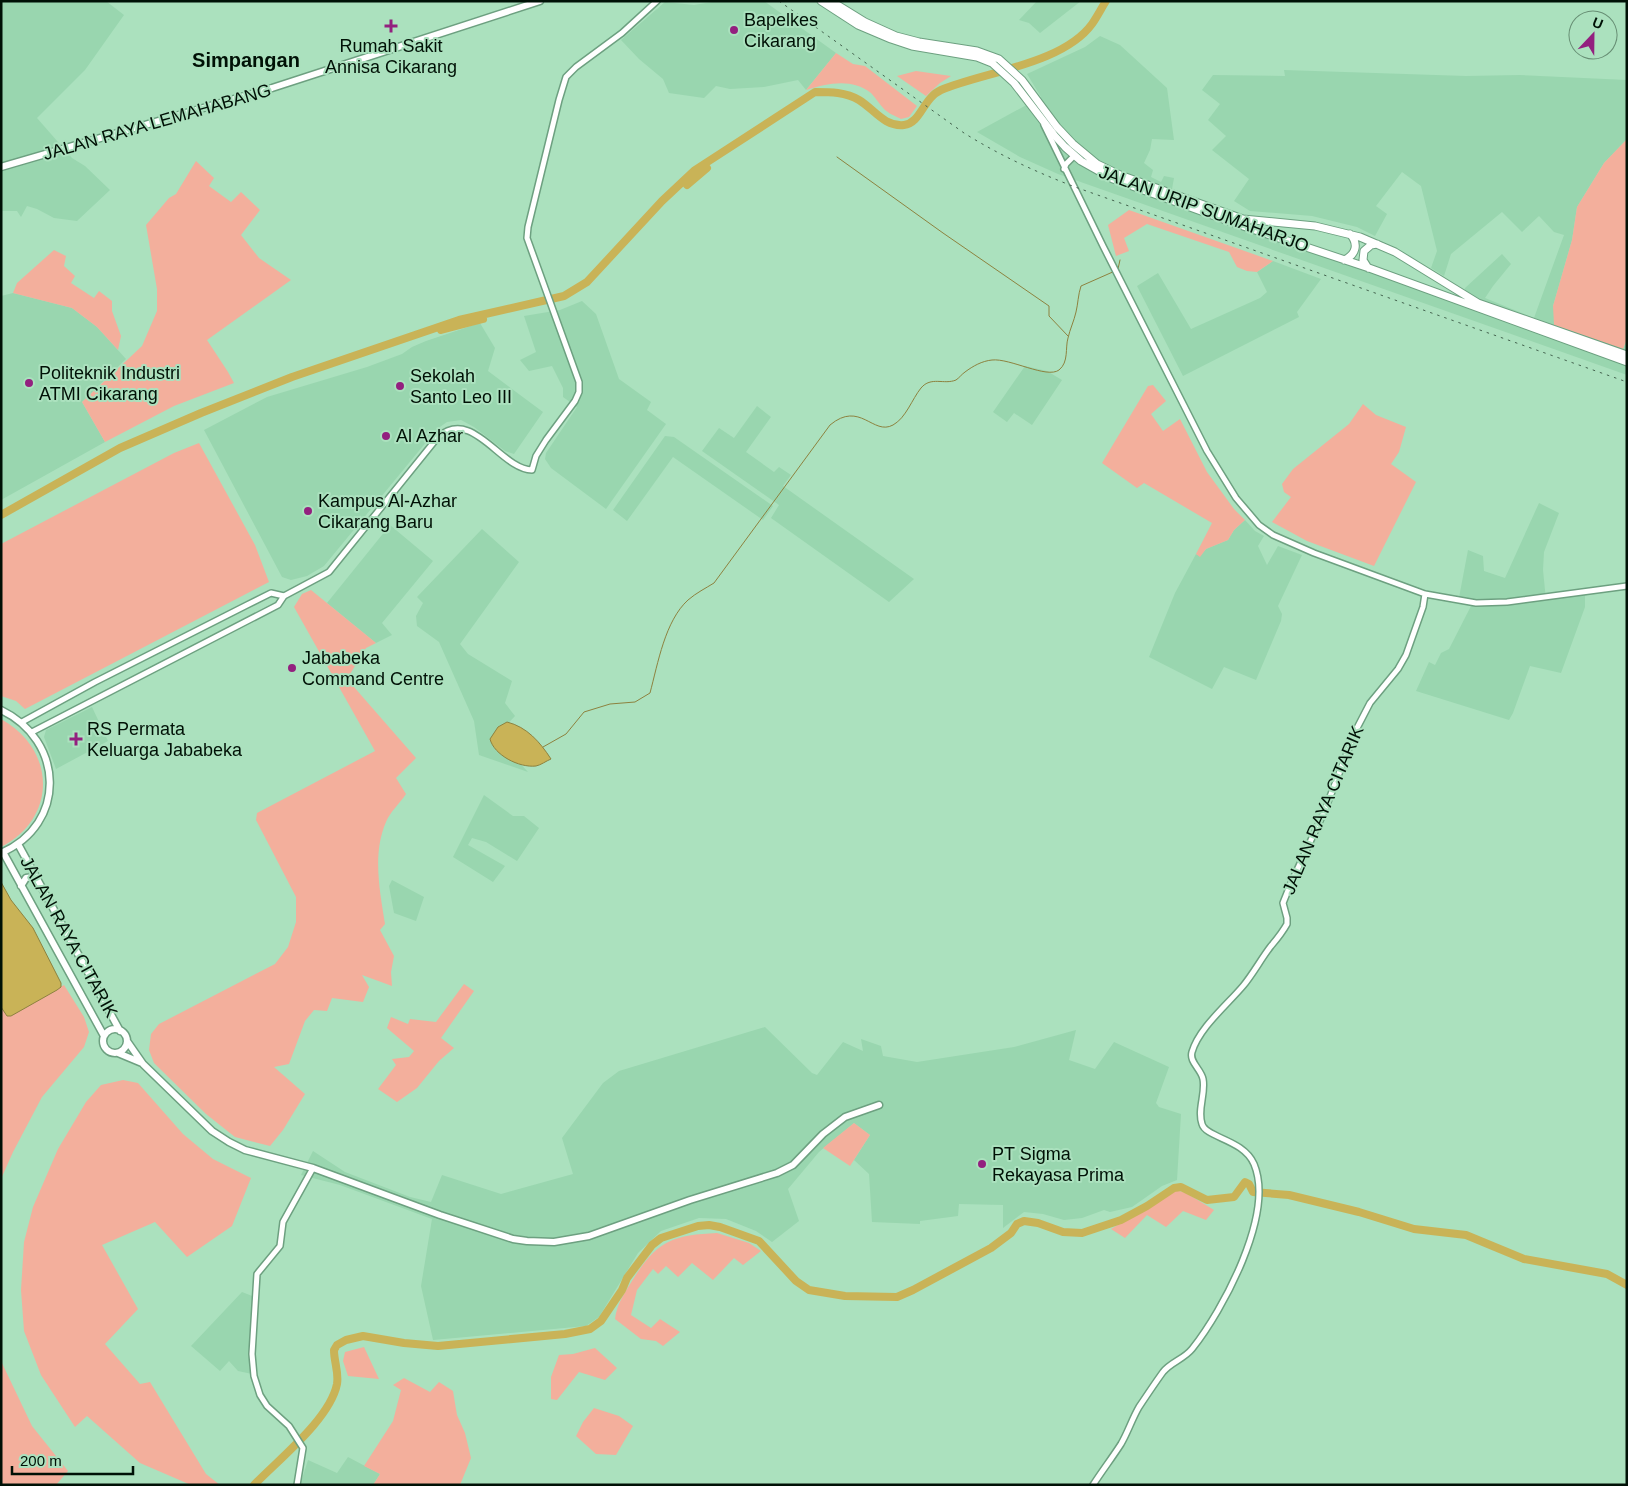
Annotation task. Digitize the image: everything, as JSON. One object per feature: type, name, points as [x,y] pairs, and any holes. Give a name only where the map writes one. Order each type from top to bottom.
[{"type":"highway","name":"JALAN URIP SUMAHARJO","points":[[821,1],[858,25],[891,39],[912,46],[998,63],[1021,79],[1056,127],[1073,144],[1097,164],[1120,175],[1243,219],[1315,226],[1350,234],[1395,252],[1471,299],[1627,355]]},
{"type":"highway","name":"JALAN URIP SUMAHARJO","points":[[831,1],[865,22],[896,36],[990,55],[1074,156],[1096,171],[1121,183],[1369,268],[1627,362]]},
{"type":"highway","points":[[1344,260],[1352,255],[1355,249],[1354,239],[1350,234]]},
{"type":"highway","points":[[1369,268],[1363,260],[1364,251],[1371,245],[1377,244]]},
{"type":"main road","name":"JALAN RAYA LEMAHABANG","points":[[1,167],[272,88],[540,1]]},
{"type":"main road","points":[[1,710],[22,722],[32,732],[42,748],[48,765],[50,780],[45,809],[38,822],[18,844],[2,853]]},
{"type":"main road","name":"JALAN RAYA CITARIK","points":[[18,844],[120,1031]]},
{"type":"main road","name":"JALAN RAYA CITARIK","points":[[2,853],[104,1036]]},
{"type":"main road","points":[[22,886],[26,878],[33,877],[37,879]]},
{"type":"main road","points":[[127,1041],[124,1048],[112,1053],[106,1048],[103,1041],[104,1036],[112,1030],[120,1031],[124,1034],[143,1064],[212,1132],[229,1142],[246,1150],[313,1168],[440,1215],[527,1241],[554,1242],[589,1236],[690,1200],[777,1173],[793,1165],[823,1134],[845,1117],[879,1105]]},
{"type":"main road","points":[[118,1052],[143,1064]]},
{"type":"street","points":[[32,732],[278,605],[284,596],[311,583],[332,569],[443,433],[453,429],[464,429],[481,438],[516,464],[525,469],[532,470],[539,451],[575,401],[579,392],[580,382],[546,286],[528,243],[527,231],[563,85],[566,77],[576,67],[622,32],[657,1]]},
{"type":"street","points":[[1042,119],[1064,169],[1206,451],[1236,498],[1254,520],[1268,532],[1284,541],[1336,562],[1425,594],[1464,601],[1489,603],[1627,586]]},
{"type":"street","points":[[1064,169],[1074,156]]},
{"type":"street","points":[[22,722],[245,606],[271,594],[284,596]]},
{"type":"street","name":"JALAN RAYA CITARIK","points":[[1093,1485],[1116,1452],[1139,1408],[1164,1371],[1188,1353],[1213,1317],[1232,1284],[1245,1254],[1254,1225],[1258,1198],[1257,1175],[1254,1165],[1246,1152],[1238,1146],[1208,1132],[1202,1125],[1200,1118],[1204,1081],[1201,1072],[1192,1060],[1192,1052],[1203,1032],[1243,986],[1287,924],[1288,918],[1283,903],[1291,883],[1324,812],[1356,730],[1370,703],[1398,669],[1406,655],[1423,607],[1425,594]]},
{"type":"street","points":[[297,1485],[303,1448],[284,1420],[267,1406],[260,1394],[252,1366],[257,1274],[280,1246],[285,1219],[313,1168]]},
{"type":"shaded area","points":[[1,1],[106,1],[124,15],[85,70],[37,118],[72,158],[85,166],[110,190],[77,221],[54,218],[27,206],[21,217],[17,211],[1,211]]},
{"type":"shaded area","points":[[718,1],[764,1],[836,53],[806,90],[798,80],[764,87],[730,89],[716,86],[704,98],[669,93],[663,79],[639,59],[621,40],[665,2],[694,5]]},
{"type":"shaded area","points":[[1037,1],[1081,1],[1040,33],[1029,23],[1019,20]]},
{"type":"shaded area","points":[[1100,36],[1120,45],[1167,88],[1174,140],[1152,139],[1150,150],[1144,163],[1153,170],[1151,177],[1161,182],[1164,176],[1174,178],[1170,200],[1462,302],[1465,288],[1502,254],[1511,264],[1485,298],[1534,318],[1564,235],[1554,232],[1539,216],[1522,232],[1502,212],[1451,254],[1444,276],[1431,268],[1437,251],[1421,186],[1402,172],[1376,206],[1387,214],[1375,236],[1357,227],[1312,216],[1250,211],[1234,201],[1249,179],[1212,150],[1226,136],[1208,120],[1220,104],[1202,90],[1213,75],[1285,76],[1284,70],[1466,76],[1520,75],[1627,80],[1627,139],[1604,163],[1577,207],[1572,240],[1553,306],[1623,349],[1627,339],[1627,375],[1058,174],[1020,157],[977,132],[1041,97],[1027,74],[1085,47]]},
{"type":"shaded area","points":[[836,53],[853,64],[865,66],[917,106],[909,117],[901,119],[890,113],[882,107],[871,93],[856,85],[840,83],[806,90]]},
{"type":"shaded area","points":[[916,71],[951,76],[926,96],[897,76]]},
{"type":"shaded area","points":[[1627,139],[1627,339],[1623,349],[1554,325],[1553,306],[1572,240],[1577,207],[1604,163]]},
{"type":"shaded area","points":[[196,161],[214,178],[209,186],[231,202],[241,192],[260,210],[241,235],[259,258],[291,280],[207,340],[234,383],[174,406],[105,442],[82,402],[142,346],[157,311],[157,289],[146,225],[169,198],[176,194]]},
{"type":"shaded area","points":[[1129,210],[1273,261],[1257,272],[1247,271],[1237,267],[1229,252],[1147,224],[1124,238],[1129,251],[1116,256],[1108,225]]},
{"type":"shaded area","points":[[54,250],[66,256],[64,266],[75,276],[71,283],[94,298],[99,291],[112,301],[112,311],[121,336],[118,350],[97,327],[72,308],[13,293],[17,283]]},
{"type":"shaded area","points":[[1273,261],[1321,279],[1297,312],[1299,317],[1183,376],[1137,286],[1158,273],[1191,329],[1260,298],[1267,292],[1257,272]]},
{"type":"shaded area","name":"Politeknik Industri ATMI Cikarang","points":[[13,293],[72,308],[97,327],[126,359],[82,402],[105,442],[1,500],[1,296]]},
{"type":"shaded area","points":[[582,301],[596,314],[619,379],[651,402],[647,410],[666,424],[606,509],[551,468],[545,459],[546,453],[577,407],[563,397],[563,388],[552,366],[529,371],[520,360],[536,352],[524,316],[560,310]]},
{"type":"shaded area","name":"Kampus Al-Azhar Cikarang Baru","points":[[480,323],[495,348],[488,371],[543,412],[514,454],[505,451],[474,427],[461,420],[447,422],[437,429],[324,566],[307,576],[291,580],[282,577],[204,430],[267,397],[367,367],[402,354],[426,341]]},
{"type":"shaded area","points":[[1025,366],[1047,371],[1062,380],[1032,425],[1014,413],[1007,422],[993,412]]},
{"type":"shaded area","points":[[1153,385],[1166,401],[1151,414],[1163,431],[1180,419],[1207,472],[1234,509],[1245,520],[1234,530],[1228,540],[1206,549],[1200,557],[1196,554],[1212,523],[1144,483],[1137,488],[1102,463],[1148,386]]},
{"type":"shaded area","points":[[1363,404],[1376,415],[1406,427],[1399,452],[1391,464],[1416,482],[1374,566],[1307,541],[1272,522],[1291,497],[1284,492],[1282,484],[1293,469],[1349,424]]},
{"type":"shaded area","points":[[757,406],[771,417],[746,452],[774,472],[779,467],[791,475],[783,486],[914,579],[889,602],[771,518],[779,505],[702,451],[719,428],[734,438]]},
{"type":"shaded area","points":[[665,436],[674,437],[773,506],[763,520],[673,457],[627,521],[613,510]]},
{"type":"shaded area","points":[[199,443],[255,545],[269,582],[25,709],[16,701],[1,696],[1,544],[174,453]]},
{"type":"shaded area","points":[[1539,503],[1559,513],[1544,552],[1543,570],[1546,600],[1585,595],[1585,607],[1561,673],[1530,666],[1509,720],[1416,691],[1429,662],[1435,665],[1441,653],[1449,649],[1471,606],[1458,603],[1468,550],[1483,556],[1484,571],[1505,578]]},
{"type":"shaded area","points":[[1245,520],[1255,531],[1264,536],[1258,546],[1267,565],[1278,546],[1302,555],[1278,606],[1282,614],[1281,621],[1256,680],[1224,667],[1212,689],[1149,657],[1175,593],[1196,554],[1200,556],[1206,549],[1228,540],[1234,530]]},
{"type":"shaded area","points":[[390,525],[433,561],[382,623],[392,635],[376,643],[327,603]]},
{"type":"shaded area","points":[[482,529],[519,562],[460,644],[468,654],[512,681],[505,703],[515,716],[491,742],[516,759],[528,772],[479,755],[474,721],[439,642],[417,626],[416,616],[423,603],[417,597]]},
{"type":"shaded area","points":[[311,590],[376,643],[366,648],[347,679],[416,758],[396,778],[406,794],[388,818],[379,847],[378,873],[385,924],[380,930],[394,956],[391,972],[392,986],[362,975],[369,987],[363,1002],[332,998],[327,1011],[314,1010],[305,1021],[289,1064],[274,1067],[305,1094],[283,1130],[270,1146],[235,1137],[206,1114],[154,1063],[149,1050],[151,1034],[159,1024],[275,964],[288,947],[296,922],[296,897],[256,820],[257,813],[375,751],[294,607],[302,594]]},
{"type":"shaded area","name":"RS Permata Keluarga Jababeka","points":[[92,707],[108,741],[56,769],[44,737],[46,730]]},
{"type":"shaded area","points":[[1,719],[19,732],[32,748],[40,765],[43,783],[41,802],[33,819],[20,834],[1,847]]},
{"type":"shaded area","points":[[507,722],[527,731],[551,759],[536,766],[522,765],[508,759],[496,750],[490,739],[498,727]]},
{"type":"shaded area","points":[[484,795],[513,816],[524,816],[539,828],[517,861],[486,842],[472,838],[468,845],[505,866],[493,882],[453,857]]},
{"type":"shaded area","points":[[392,880],[424,897],[416,921],[394,913],[389,886]]},
{"type":"shaded area","points":[[1,882],[11,900],[33,928],[61,983],[61,987],[57,990],[11,1016],[7,1016],[1,1007]]},
{"type":"shaded area","points":[[464,984],[474,991],[441,1038],[454,1048],[439,1061],[417,1088],[397,1102],[378,1089],[396,1065],[392,1059],[409,1057],[414,1051],[387,1028],[391,1017],[408,1024],[410,1019],[436,1022]]},
{"type":"shaded area","points":[[64,985],[84,1017],[89,1032],[84,1047],[42,1097],[1,1179],[1,1006],[9,1014]]},
{"type":"shaded area","points":[[765,1027],[812,1073],[817,1075],[843,1042],[863,1051],[861,1039],[881,1046],[883,1056],[917,1062],[1014,1047],[1076,1030],[1069,1060],[1095,1069],[1114,1042],[1169,1067],[1156,1103],[1159,1107],[1181,1114],[1177,1180],[1162,1186],[1132,1207],[1110,1212],[1104,1210],[1082,1218],[1064,1220],[1043,1214],[1024,1212],[1003,1228],[1003,1205],[959,1204],[958,1216],[920,1221],[920,1224],[872,1222],[869,1174],[854,1160],[870,1135],[854,1123],[819,1152],[788,1189],[799,1221],[772,1242],[756,1231],[726,1219],[699,1218],[661,1231],[638,1253],[599,1317],[586,1326],[433,1340],[421,1286],[432,1219],[340,1185],[301,1175],[313,1151],[345,1172],[410,1197],[431,1202],[442,1175],[501,1194],[573,1174],[562,1138],[603,1083],[619,1071]]},
{"type":"shaded area","points":[[123,1080],[138,1083],[183,1134],[213,1159],[251,1178],[232,1226],[187,1257],[155,1222],[102,1245],[138,1309],[105,1344],[140,1384],[150,1382],[206,1474],[220,1485],[191,1485],[140,1463],[87,1416],[75,1427],[41,1375],[24,1331],[21,1290],[24,1242],[33,1207],[58,1149],[86,1102],[101,1085]]},
{"type":"shaded area","points":[[854,1123],[870,1135],[850,1166],[823,1148]]},
{"type":"shaded area","points":[[1176,1190],[1186,1193],[1214,1210],[1206,1220],[1183,1211],[1166,1227],[1147,1215],[1125,1238],[1111,1229]]},
{"type":"shaded area","points":[[717,1233],[749,1243],[761,1251],[743,1265],[734,1258],[713,1280],[692,1263],[678,1277],[666,1266],[658,1274],[653,1269],[637,1290],[631,1315],[651,1328],[660,1319],[680,1332],[663,1346],[656,1341],[641,1339],[615,1319],[619,1304],[626,1290],[649,1257],[657,1249],[676,1239]]},
{"type":"shaded area","points":[[242,1292],[257,1298],[257,1314],[252,1339],[252,1374],[238,1371],[229,1361],[220,1371],[191,1346]]},
{"type":"shaded area","points":[[364,1347],[379,1379],[348,1376],[343,1361],[345,1352]]},
{"type":"shaded area","points":[[595,1348],[617,1368],[605,1380],[579,1372],[557,1400],[551,1399],[551,1377],[559,1355],[573,1354]]},
{"type":"shaded area","points":[[1,1361],[32,1426],[68,1471],[56,1485],[1,1485]]},
{"type":"shaded area","points":[[404,1378],[430,1392],[439,1382],[453,1391],[457,1415],[465,1433],[471,1458],[460,1485],[373,1485],[380,1474],[364,1466],[393,1421],[401,1390],[393,1385]]},
{"type":"shaded area","points":[[594,1408],[619,1416],[633,1426],[616,1455],[596,1454],[576,1436],[583,1422]]},
{"type":"shaded area","points":[[348,1457],[380,1474],[373,1485],[300,1485],[308,1460],[337,1473]]},
{"type":"waterway","points":[[1,515],[120,448],[292,377],[459,320],[564,296],[587,282],[662,201],[695,170],[815,92],[849,95],[859,100],[885,120],[897,125],[904,125],[914,120],[930,99],[941,90],[1043,58],[1062,49],[1079,38],[1092,24],[1106,1]]},
{"type":"waterway","points":[[837,157],[1049,306],[1049,316],[1068,336]]},
{"type":"waterway","points":[[687,185],[707,168]]},
{"type":"waterway","points":[[1118,269],[1120,260]]},
{"type":"waterway","points":[[543,747],[566,734],[584,712],[610,704],[635,702],[650,693],[663,643],[673,619],[691,597],[714,583],[830,425],[841,418],[850,416],[858,417],[879,426],[893,425],[902,418],[925,384],[956,380],[971,368],[992,360],[1000,360],[1046,372],[1059,370],[1064,363],[1067,342],[1081,286],[1115,271]]},
{"type":"waterway","points":[[441,330],[483,319]]},
{"type":"waterway","points":[[254,1485],[302,1438],[325,1411],[337,1384],[334,1350],[337,1345],[346,1340],[363,1336],[404,1343],[438,1346],[565,1334],[590,1329],[601,1321],[622,1290],[627,1278],[652,1245],[661,1238],[698,1226],[720,1227],[759,1241],[796,1281],[809,1290],[845,1296],[897,1297],[991,1248],[1011,1233],[1017,1224],[1024,1221],[1038,1223],[1063,1232],[1082,1233],[1121,1220],[1174,1188],[1181,1187],[1207,1200],[1234,1197],[1245,1182],[1249,1184],[1253,1192],[1289,1195],[1359,1212],[1414,1229],[1466,1235],[1524,1259],[1607,1274],[1627,1285]]},
{"type":"railway","points":[[779,1],[964,133],[1004,156],[1032,169],[1075,187],[1627,382]]},
{"type":"place","name":"Rumah Sakit Annisa Cikarang","points":[[391,26]]},
{"type":"place","name":"Bapelkes Cikarang","points":[[734,30]]},
{"type":"place","name":"Politeknik Industri ATMI Cikarang","points":[[29,383]]},
{"type":"place","name":"Sekolah Santo Leo III","points":[[400,386]]},
{"type":"place","name":"Al Azhar","points":[[386,436]]},
{"type":"place","name":"Kampus Al-Azhar Cikarang Baru","points":[[308,511]]},
{"type":"place","name":"Jababeka Command Centre","points":[[292,668]]},
{"type":"place","name":"RS Permata Keluarga Jababeka","points":[[76,739]]},
{"type":"place","name":"PT Sigma Rekayasa Prima","points":[[982,1164]]},
{"type":"district","name":"Simpangan","points":[[246,60]]}]
